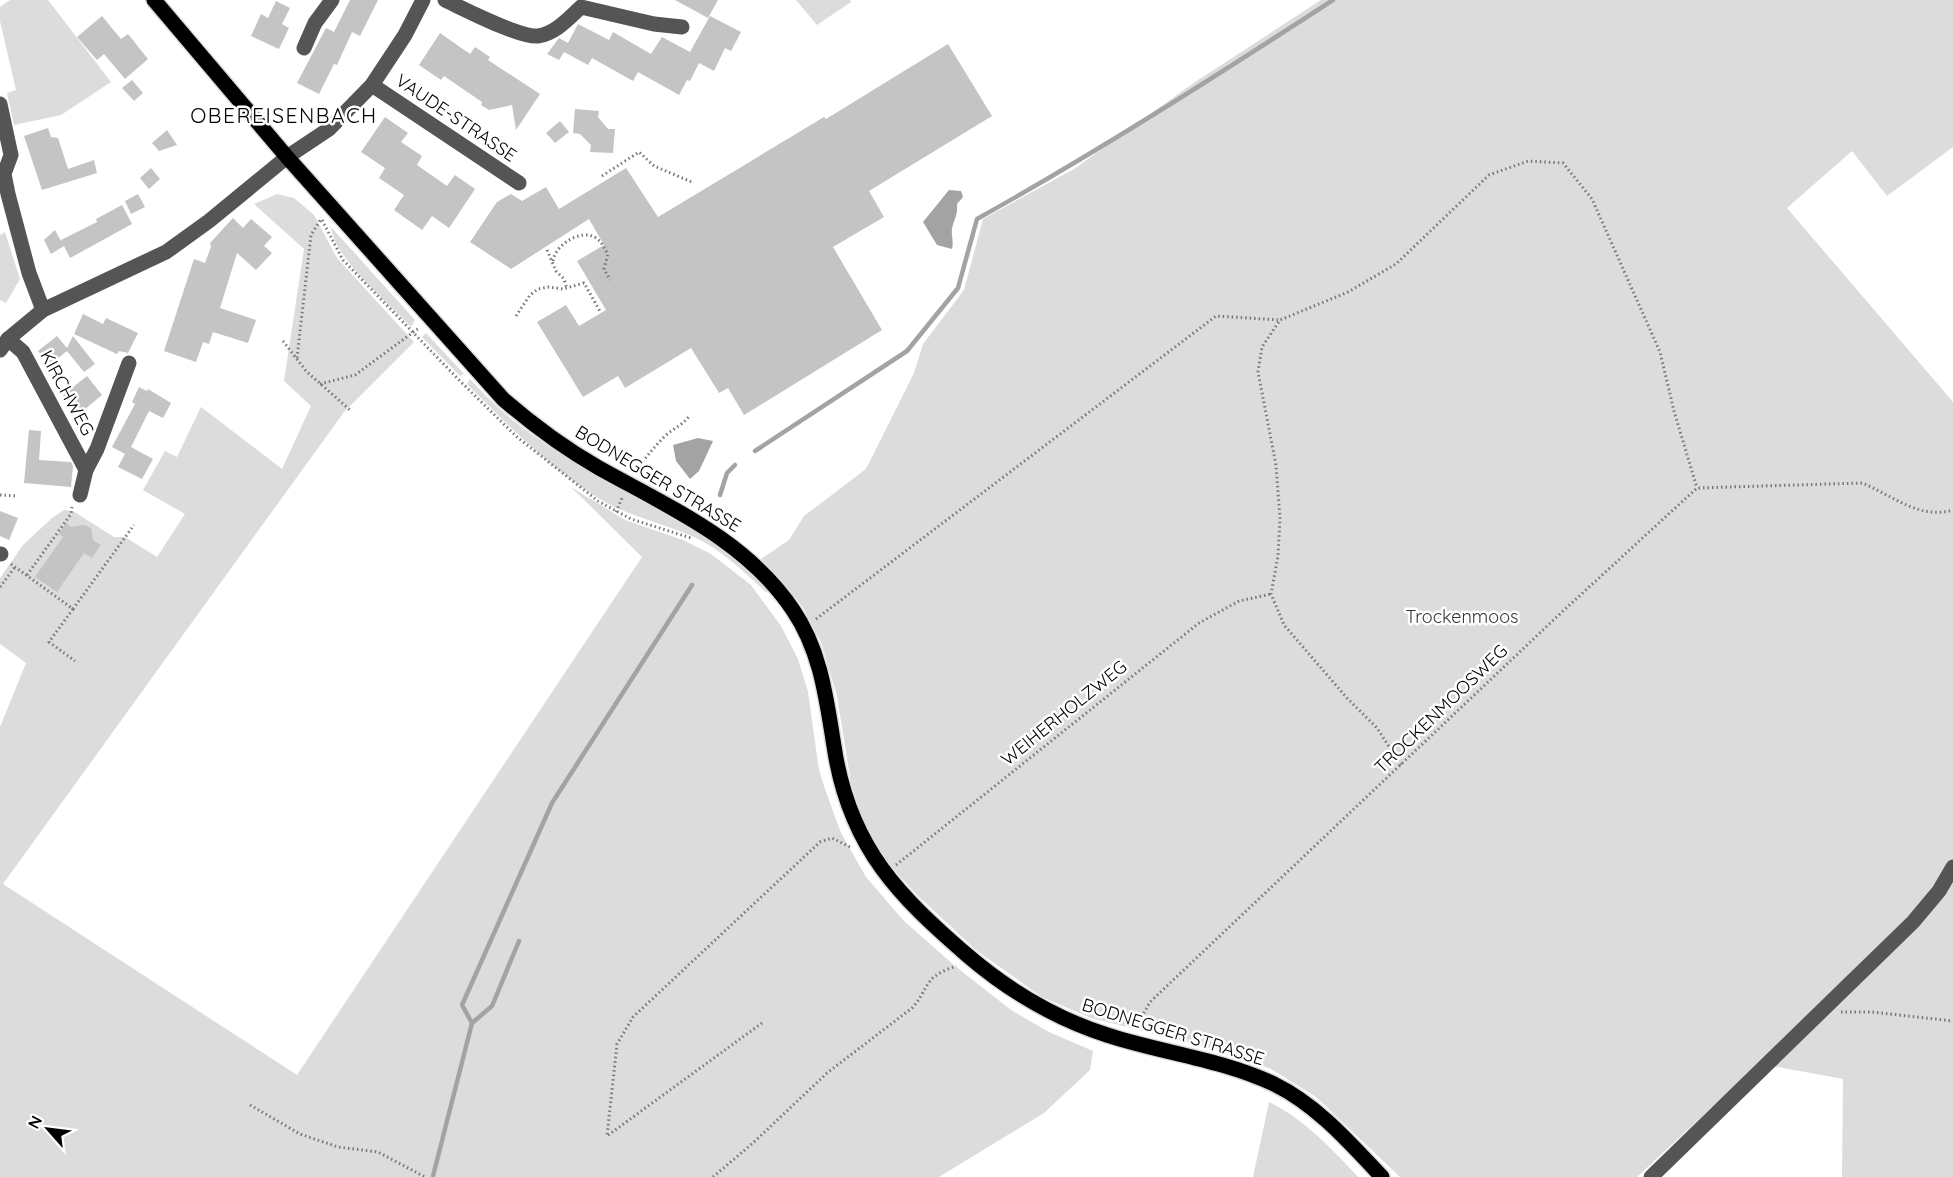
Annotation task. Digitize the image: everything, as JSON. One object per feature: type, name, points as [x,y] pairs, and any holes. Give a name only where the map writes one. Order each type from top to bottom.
[{"type":"main road","name":"BODNEGGER STRASSE","points":[[154,0],[287,157],[327,214],[503,399],[539,430],[595,465],[710,530],[750,560],[770,579],[804,628],[820,669],[837,759],[849,809],[859,833],[885,874],[963,960],[1043,1009],[1086,1028],[1129,1042],[1217,1063],[1275,1085],[1313,1109],[1382,1177]]},
{"type":"street","points":[[304,48],[315,23],[332,0]]},
{"type":"street","points":[[445,0],[511,30],[537,36],[553,31],[585,4],[654,24],[682,27]]},
{"type":"street","points":[[4,345],[43,310],[166,252],[209,221],[287,157],[329,129],[372,85],[405,35],[419,2]]},
{"type":"street","name":"VAUDE-STRASSE","points":[[372,85],[519,183]]},
{"type":"street","points":[[0,104],[11,155],[4,163],[8,194],[29,273],[43,310]]},
{"type":"street","name":"KIRCHWEG","points":[[4,345],[23,352],[86,470]]},
{"type":"street","name":"KIRCHWEG","points":[[77,497],[129,363]]},
{"type":"street","points":[[1651,1177],[1913,922],[1939,891],[1953,867]]},
{"type":"path","points":[[602,176],[639,152],[654,166],[694,183]]},
{"type":"path","points":[[804,628],[1216,316],[1280,320],[1348,292],[1396,264],[1490,175],[1528,161],[1563,164],[1592,199],[1660,352],[1674,411],[1697,488],[1862,483],[1911,508],[1941,513],[1953,510]]},
{"type":"path","points":[[327,214],[343,261],[517,437],[580,489],[616,512],[691,538],[699,543]]},
{"type":"path","points":[[297,358],[311,235],[327,214]]},
{"type":"path","points":[[553,261],[554,253],[561,246],[583,235],[590,236],[602,244],[608,254],[604,269],[610,280]]},
{"type":"path","points":[[547,250],[567,289]]},
{"type":"path","points":[[516,316],[530,295],[538,289],[549,287],[567,289],[584,283],[601,313]]},
{"type":"path","points":[[320,384],[355,375],[413,334],[429,319]]},
{"type":"path","points":[[1280,320],[1262,347],[1258,372],[1276,465],[1280,518],[1278,556],[1271,594],[1284,625],[1347,698],[1377,728],[1401,765]]},
{"type":"path","points":[[283,341],[306,371],[350,410]]},
{"type":"path","points":[[637,469],[652,449],[669,432],[685,422],[689,416]]},
{"type":"path","name":"TROCKENMOOSWEG","points":[[1129,1042],[1150,1002],[1563,611],[1697,488]]},
{"type":"path","points":[[0,495],[17,496]]},
{"type":"path","points":[[27,575],[71,514],[77,497]]},
{"type":"path","points":[[616,512],[622,498]]},
{"type":"path","points":[[75,661],[49,642],[134,525]]},
{"type":"path","points":[[1,554],[15,567],[73,609]]},
{"type":"path","points":[[0,587],[15,567]]},
{"type":"path","name":"WEIHERHOLZWEG","points":[[885,874],[1199,623],[1239,601],[1271,594]]},
{"type":"path","points":[[762,1023],[607,1136],[617,1044],[633,1017],[820,842],[832,838],[852,848],[848,841]]},
{"type":"path","points":[[950,958],[963,960]]},
{"type":"path","points":[[713,1177],[753,1143],[827,1072],[912,1008],[921,999],[931,980],[963,960]]},
{"type":"path","points":[[1821,1011],[1872,1012],[1953,1021]]},
{"type":"path","points":[[250,1105],[300,1134],[338,1147],[378,1152],[425,1177]]},
{"type":"green space","points":[[10,0],[48,0],[111,82],[61,115],[14,125],[7,93],[16,90],[0,21],[0,7]]},
{"type":"green space","points":[[796,0],[850,0],[851,2],[817,25]]},
{"type":"green space","name":"Trockenmoos","points":[[1321,0],[1953,0],[1953,147],[1887,196],[1852,151],[1787,208],[1953,402],[1953,1177],[1842,1177],[1843,1079],[1772,1066],[1770,1053],[1637,1177],[1400,1177],[1316,1097],[1271,1069],[1227,1052],[1091,1018],[1042,997],[976,950],[919,897],[888,863],[864,824],[851,783],[837,696],[821,642],[802,606],[761,559],[789,540],[804,516],[866,469],[914,373],[923,344],[964,290],[983,219],[1074,169],[1195,82]]},
{"type":"green space","points":[[277,194],[294,198],[314,215],[337,258],[414,342],[344,412],[3,884],[297,1075],[642,557],[571,487],[625,520],[683,540],[711,554],[751,585],[781,626],[798,659],[808,692],[819,770],[841,833],[866,877],[904,921],[955,966],[1011,1010],[1049,1032],[1093,1051],[1090,1070],[1044,1113],[939,1177],[0,1177],[0,727],[26,663],[0,644],[0,578],[23,545],[64,510],[73,511],[114,537],[125,537],[157,557],[185,514],[143,490],[165,451],[177,457],[201,407],[282,469],[311,406],[284,381],[304,249],[254,204]]},
{"type":"green space","points":[[331,227],[415,320],[411,327],[352,266],[335,240]]},
{"type":"green space","points":[[5,232],[20,279],[6,303],[0,300],[0,235]]},
{"type":"green space","points":[[426,333],[464,374],[460,376],[422,337]]},
{"type":"green space","points":[[470,379],[502,411],[527,431],[581,466],[716,543],[754,574],[770,592],[766,592],[728,558],[702,541],[617,508],[586,491],[515,432],[467,384]]},
{"type":"green space","points":[[1269,1102],[1306,1126],[1328,1145],[1358,1177],[1253,1177]]},
{"type":"shaded area","points":[[949,190],[961,191],[963,197],[957,204],[952,229],[952,249],[937,245],[923,222]]},
{"type":"shaded area","points":[[698,438],[713,441],[699,471],[690,479],[676,461],[673,445]]},
{"type":"building","points":[[350,0],[378,0],[360,36],[352,32],[337,65],[334,64],[319,94],[297,83],[326,28],[334,32]]},
{"type":"building","points":[[675,0],[718,0],[708,18]]},
{"type":"building","points":[[276,1],[290,8],[282,24],[289,28],[279,49],[251,36],[261,14],[268,18]]},
{"type":"building","points":[[102,16],[121,39],[128,34],[148,59],[125,79],[104,54],[97,60],[77,37]]},
{"type":"building","points":[[710,16],[741,32],[731,51],[725,48],[714,71],[699,63],[690,81],[687,80],[679,95],[638,72],[633,81],[592,58],[588,65],[564,52],[559,60],[547,54],[559,38],[568,43],[578,24],[609,40],[613,32],[651,54],[662,37],[690,52]]},
{"type":"building","points":[[440,33],[470,54],[475,47],[490,57],[488,60],[540,94],[516,130],[512,105],[489,110],[481,105],[482,102],[444,76],[441,80],[419,65]]},
{"type":"building","points":[[948,44],[992,116],[869,191],[884,217],[833,247],[882,330],[744,415],[728,388],[719,393],[691,348],[625,388],[618,376],[583,397],[537,322],[566,305],[579,326],[606,310],[577,261],[604,245],[589,219],[511,269],[470,242],[497,202],[511,194],[522,201],[546,187],[559,209],[626,168],[658,217],[824,117],[826,119]]},
{"type":"building","points":[[132,80],[143,93],[134,101],[122,88]]},
{"type":"building","points":[[575,109],[599,111],[598,117],[608,129],[615,129],[613,153],[590,152],[591,145],[580,134],[573,133]]},
{"type":"building","points":[[385,117],[408,133],[401,142],[422,156],[417,165],[447,186],[455,175],[475,189],[449,228],[432,216],[422,230],[394,210],[404,195],[379,178],[385,168],[361,152]]},
{"type":"building","points":[[560,121],[569,132],[555,143],[546,133]]},
{"type":"building","points":[[48,128],[51,137],[58,138],[68,169],[94,160],[97,173],[42,190],[24,136]]},
{"type":"building","points":[[167,130],[177,145],[159,151],[152,143]]},
{"type":"building","points":[[151,168],[160,179],[149,189],[140,178]]},
{"type":"building","points":[[138,194],[145,207],[131,214],[125,201]]},
{"type":"building","points":[[122,205],[132,224],[70,258],[64,246],[51,254],[44,240],[55,230],[61,241],[97,222],[96,219]]},
{"type":"building","points":[[233,218],[243,228],[251,219],[272,237],[264,246],[272,253],[256,270],[237,253],[220,308],[256,320],[248,343],[213,332],[209,344],[203,342],[196,362],[164,351],[194,259],[205,263],[211,247],[210,243]]},
{"type":"building","points":[[83,314],[103,324],[106,318],[138,333],[128,353],[119,351],[117,354],[74,334]]},
{"type":"building","points":[[57,336],[67,348],[73,336],[95,364],[84,372],[67,351],[49,365],[38,351]]},
{"type":"building","points":[[87,376],[102,395],[78,415],[63,395]]},
{"type":"building","points":[[139,387],[147,391],[148,389],[171,403],[163,418],[149,411],[131,447],[153,459],[142,479],[118,467],[125,454],[112,447],[135,404],[132,402]]},
{"type":"building","points":[[29,430],[41,431],[39,460],[71,462],[73,466],[71,487],[24,483]]},
{"type":"building","points":[[0,511],[18,518],[9,540],[0,536]]},
{"type":"building","points":[[66,523],[71,527],[84,525],[91,528],[93,540],[101,545],[92,558],[84,553],[57,592],[35,577],[63,537],[59,534]]},
{"type":"waterway","points":[[755,451],[907,351],[958,288],[977,219],[1112,140],[1333,0]]},
{"type":"waterway","points":[[720,495],[727,473],[735,465]]},
{"type":"waterway","points":[[433,1176],[472,1023],[462,1005],[552,803],[692,585]]},
{"type":"waterway","points":[[472,1023],[492,1006],[519,941]]},
{"type":"district","name":"OBEREISENBACH","points":[[284,116]]}]
